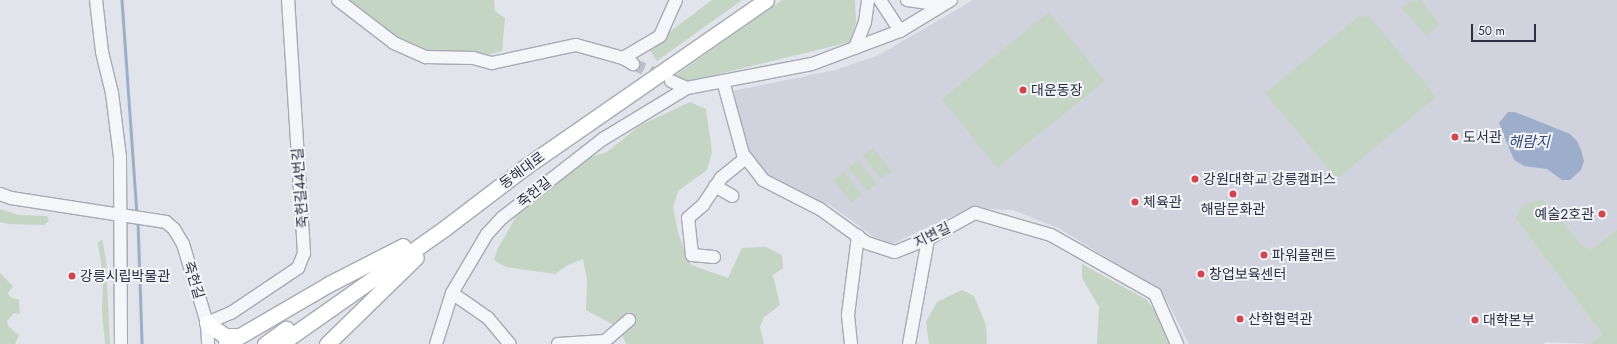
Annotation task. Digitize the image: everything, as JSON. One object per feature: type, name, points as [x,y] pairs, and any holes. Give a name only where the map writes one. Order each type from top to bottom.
[{"type":"main road","name":"동해대로","points":[[265,344],[748,0]]},
{"type":"main road","name":"동해대로","points":[[280,344],[445,228],[525,167],[766,0]]},
{"type":"main road","points":[[327,344],[445,228]]},
{"type":"main road","points":[[207,323],[232,340],[329,284],[403,246]]},
{"type":"street","points":[[96,0],[102,52],[112,93],[120,157],[124,215],[121,344]]},
{"type":"street","name":"죽헌길44번길","points":[[207,323],[231,313],[298,268],[304,253],[288,0]]},
{"type":"street","points":[[338,0],[394,43],[426,57],[473,58],[492,63],[576,45],[628,61],[660,36],[676,0]]},
{"type":"street","points":[[855,48],[865,22],[868,0]]},
{"type":"street","points":[[880,0],[900,31]]},
{"type":"street","points":[[907,0],[947,3]]},
{"type":"street","points":[[671,81],[687,88],[812,64],[900,31],[947,3]]},
{"type":"street","name":"지변길","points":[[723,81],[746,158],[763,180],[820,209],[867,243],[895,252],[928,239],[975,213],[1051,235],[1155,294],[1177,344]]},
{"type":"street","name":"죽헌길","points":[[436,344],[452,293],[487,234],[503,216],[603,139],[687,88]]},
{"type":"street","points":[[714,256],[692,255],[688,218],[703,205],[721,178],[746,158]]},
{"type":"street","points":[[716,186],[732,196]]},
{"type":"street","points":[[0,194],[11,198],[124,215]]},
{"type":"street","name":"죽헌길","points":[[124,215],[166,222],[174,229],[183,244],[207,323],[208,344]]},
{"type":"street","points":[[851,344],[848,315],[858,236]]},
{"type":"street","points":[[907,343],[928,239]]},
{"type":"street","points":[[452,293],[488,318],[510,344]]},
{"type":"street","points":[[558,344],[605,341],[629,320]]},
{"type":"shaded area","name":"강원대학교 강릉캠퍼스","points":[[973,0],[1617,0],[1617,229],[1592,249],[1583,246],[1543,199],[1515,218],[1602,334],[1590,344],[1545,342],[1544,344],[1189,344],[1167,301],[1158,289],[1058,228],[1013,210],[970,208],[892,244],[874,237],[830,205],[784,187],[762,171],[750,154],[732,91],[835,70],[879,55]]},
{"type":"green space","points":[[342,0],[494,0],[495,11],[505,18],[502,51],[480,57],[426,55],[394,41]]},
{"type":"green space","points":[[712,0],[742,0],[657,61],[648,48]]},
{"type":"green space","points":[[782,0],[855,0],[856,22],[850,42],[687,82],[673,77]]},
{"type":"green space","points":[[1413,0],[1421,0],[1439,24],[1426,36],[1402,8]]},
{"type":"green space","name":"대운동장","points":[[1049,12],[1105,81],[997,168],[942,99]]},
{"type":"green space","points":[[1359,16],[1370,17],[1436,97],[1337,179],[1265,93]]},
{"type":"green space","points":[[690,102],[706,109],[712,152],[707,170],[678,191],[673,207],[679,236],[691,265],[728,278],[742,248],[766,247],[782,255],[783,268],[773,275],[780,305],[764,317],[760,327],[764,344],[626,344],[619,328],[586,310],[587,280],[583,259],[568,265],[555,274],[506,267],[494,260],[498,248],[521,208],[585,159],[607,152],[639,126]]},
{"type":"green space","points":[[873,148],[892,171],[881,179],[862,156]]},
{"type":"green space","points":[[858,160],[877,184],[867,191],[848,168]]},
{"type":"green space","points":[[844,171],[862,195],[852,203],[833,180]]},
{"type":"green space","points":[[1543,199],[1583,246],[1592,249],[1617,229],[1617,344],[1590,344],[1602,334],[1515,218],[1524,205]]},
{"type":"green space","points":[[0,209],[18,215],[47,216],[49,221],[44,225],[9,224],[0,222]]},
{"type":"green space","points":[[102,239],[106,260],[110,344],[105,344],[102,313],[103,276],[98,243]]},
{"type":"green space","points":[[1082,264],[1147,300],[1158,316],[1171,344],[1097,344],[1099,307],[1082,278]]},
{"type":"green space","points":[[0,273],[13,286],[8,293],[10,297],[19,300],[20,314],[14,313],[7,321],[8,326],[19,335],[15,344],[0,344]]},
{"type":"green space","points":[[962,290],[974,296],[986,325],[987,344],[929,344],[926,322],[937,302]]},
{"type":"water","name":"해람지","points":[[1508,112],[1515,112],[1570,134],[1577,141],[1581,150],[1584,161],[1581,170],[1570,180],[1562,180],[1547,169],[1524,166],[1514,160],[1499,123]]},
{"type":"waterway","points":[[122,0],[137,214]]},
{"type":"waterway","points":[[138,221],[142,344]]},
{"type":"tunnel","points":[[633,64],[664,78]]},
{"type":"place","name":"대운동장","points":[[1023,90]]},
{"type":"place","name":"도서관","points":[[1455,137]]},
{"type":"place","name":"강원대학교 강릉캠퍼스","points":[[1195,179]]},
{"type":"place","name":"해람문화관","points":[[1233,194]]},
{"type":"place","name":"체육관","points":[[1135,202]]},
{"type":"place","name":"예술2호관","points":[[1602,214]]},
{"type":"place","name":"파워플랜트","points":[[1264,255]]},
{"type":"place","name":"창업보육센터","points":[[1201,274]]},
{"type":"place","name":"강릉시립박물관","points":[[72,276]]},
{"type":"place","name":"산학협력관","points":[[1240,319]]},
{"type":"place","name":"대학본부","points":[[1475,320]]}]
